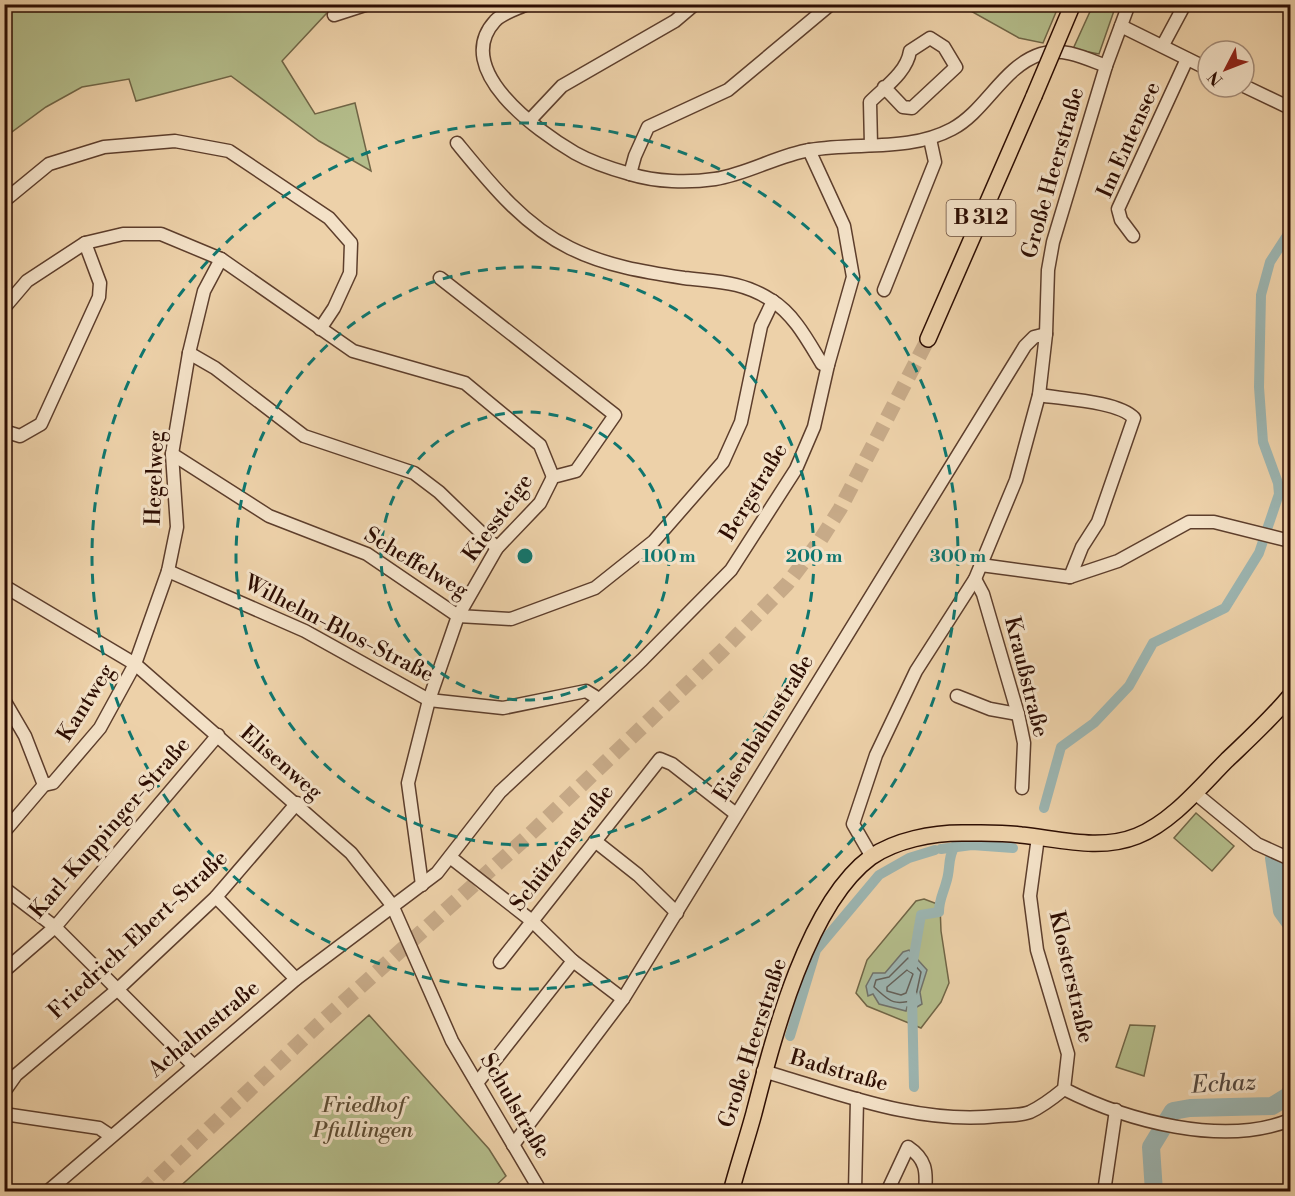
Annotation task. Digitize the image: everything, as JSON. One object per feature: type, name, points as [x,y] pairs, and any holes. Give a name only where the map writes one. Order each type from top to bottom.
[{"type":"main road","name":"B 312","points":[[927,339],[1072,5]]},
{"type":"main road","points":[[1038,837],[1099,843],[1130,838],[1159,824],[1195,793],[1290,696]]},
{"type":"main road","name":"Große Heerstraße","points":[[731,1191],[763,1071],[789,990],[809,944],[833,902],[872,857],[899,842],[953,833],[1038,837]]},
{"type":"street","points":[[334,15],[368,4]]},
{"type":"street","points":[[527,4],[497,19],[486,33],[481,57],[492,84],[530,120],[575,153],[630,174],[666,181],[716,179],[809,150],[930,139],[972,117],[1002,82],[1032,57],[1062,51],[1106,66]]},
{"type":"street","points":[[530,120],[562,86],[675,21],[695,4]]},
{"type":"street","points":[[630,174],[634,156],[648,127],[728,90],[831,4]]},
{"type":"street","name":"Große Heerstraße","points":[[872,857],[853,824],[876,755],[916,671],[975,579],[1016,480],[1039,395],[1046,334],[1047,282],[1053,242],[1106,66],[1130,4]]},
{"type":"street","points":[[1163,45],[1185,4]]},
{"type":"street","points":[[1121,26],[1196,63]]},
{"type":"street","points":[[871,145],[870,102],[884,87],[908,64],[910,51],[930,38],[944,47],[956,66],[912,108],[903,107],[884,87]]},
{"type":"street","name":"Im Entensee","points":[[1133,236],[1121,220],[1118,209],[1187,59]]},
{"type":"street","points":[[1256,92],[1290,108]]},
{"type":"street","points":[[884,290],[934,162],[930,139]]},
{"type":"street","points":[[4,201],[50,164],[104,147],[175,141],[229,151],[329,218],[351,243],[350,273],[334,308],[320,329]]},
{"type":"street","points":[[457,143],[484,177],[526,219],[569,248],[625,269],[741,284],[773,301],[797,324],[822,363],[828,365]]},
{"type":"street","name":"Bergstraße","points":[[392,905],[437,873],[500,792],[731,570],[796,469],[814,427],[828,365],[854,277],[844,226],[809,150]]},
{"type":"street","points":[[4,308],[27,281],[85,243],[123,234],[160,234],[221,259],[353,351],[465,383],[540,445],[553,477]]},
{"type":"street","points":[[4,431],[20,436],[41,424],[99,297],[100,283],[85,243]]},
{"type":"street","name":"Hegelweg","points":[[135,663],[168,570],[177,527],[172,454],[189,353],[204,291],[221,259]]},
{"type":"street","name":"Kiessteige","points":[[422,885],[408,783],[429,700],[458,616],[498,548],[540,503],[553,477],[576,471],[615,415],[440,278]]},
{"type":"street","name":"Scheffelweg","points":[[172,454],[269,516],[367,554],[458,616],[511,619],[595,588],[654,542],[723,462],[741,422],[761,326],[773,301]]},
{"type":"street","name":"Eisenbahnstraße","points":[[513,1145],[623,999],[1025,346],[1034,337],[1046,334]]},
{"type":"street","points":[[189,353],[215,368],[304,436],[414,473],[439,492],[498,548]]},
{"type":"street","points":[[1039,395],[1108,406],[1128,412],[1134,418],[1098,522],[1082,547],[1070,577]]},
{"type":"street","points":[[981,565],[1070,577],[1118,561],[1189,522],[1214,522],[1290,541]]},
{"type":"street","name":"Wilhelm-Blos-Straße","points":[[168,570],[305,631],[429,700],[503,708],[586,691],[599,699]]},
{"type":"street","name":"Kraußstraße","points":[[975,579],[983,594],[1018,714],[1024,743],[1022,788]]},
{"type":"street","name":"Elisenweg","points":[[4,586],[135,663],[297,803],[351,853],[392,905],[453,1041]]},
{"type":"street","name":"Kantweg","points":[[4,832],[44,785],[53,783],[100,728],[135,663]]},
{"type":"street","points":[[957,696],[990,709],[1018,714]]},
{"type":"street","points":[[4,700],[25,736],[44,785]]},
{"type":"street","name":"Karl-Kuppinger-Straße","points":[[4,971],[55,927],[218,735]]},
{"type":"street","name":"Schützenstraße","points":[[500,962],[657,761],[667,760],[736,814]]},
{"type":"street","points":[[1195,793],[1242,834],[1290,859]]},
{"type":"street","name":"Friedrich-Ebert-Straße","points":[[4,1092],[16,1075],[118,989],[216,897],[297,803]]},
{"type":"street","name":"Klosterstraße","points":[[1038,837],[1030,896],[1037,950],[1068,1054],[1064,1089]]},
{"type":"street","points":[[595,841],[638,875],[677,913]]},
{"type":"street","points":[[450,856],[532,921],[573,961],[623,999]]},
{"type":"street","points":[[4,888],[55,927],[193,1065]]},
{"type":"street","points":[[216,897],[296,979]]},
{"type":"street","name":"Achalmstraße","points":[[47,1191],[296,979],[392,905]]},
{"type":"street","points":[[477,1083],[573,961]]},
{"type":"street","name":"Schulstraße","points":[[453,1041],[540,1191]]},
{"type":"street","name":"Badstraße","points":[[763,1071],[904,1111],[949,1117],[990,1117],[1027,1113],[1049,1102],[1064,1089]]},
{"type":"street","points":[[1064,1089],[1116,1110],[1168,1126],[1219,1131],[1268,1129],[1290,1120]]},
{"type":"street","points":[[855,1191],[857,1099]]},
{"type":"street","points":[[1104,1191],[1116,1110]]},
{"type":"street","points":[[4,1114],[99,1128],[111,1136]]},
{"type":"street","points":[[887,1191],[908,1147],[920,1155],[925,1164],[925,1191]]},
{"type":"green space","points":[[5,5],[351,5],[326,14],[282,61],[315,114],[355,103],[371,171],[319,141],[231,76],[136,101],[129,79],[82,87],[46,107],[5,137]]},
{"type":"green space","points":[[960,5],[1059,5],[1043,43],[1019,38]]},
{"type":"green space","points":[[1093,5],[1116,5],[1099,54],[1073,49]]},
{"type":"green space","points":[[1196,813],[1234,846],[1212,871],[1174,838]]},
{"type":"green space","points":[[924,899],[940,905],[941,931],[949,983],[941,1002],[921,1028],[867,1006],[856,993],[867,960],[916,901]]},
{"type":"green space","name":"Friedhof Pfullingen","points":[[369,1015],[489,1149],[506,1176],[490,1191],[175,1191]]},
{"type":"green space","points":[[1130,1025],[1155,1026],[1144,1076],[1116,1067]]},
{"type":"water","points":[[909,950],[927,970],[920,992],[922,1004],[917,1007],[907,1007],[906,1011],[879,1004],[873,994],[868,996],[866,986],[873,973],[885,973],[903,952]]},
{"type":"waterway","points":[[1044,808],[1061,747],[1094,723],[1129,686],[1153,643],[1225,608],[1259,553],[1279,494],[1278,483],[1263,442],[1259,387],[1261,295],[1270,262],[1290,231]]},
{"type":"waterway","points":[[941,849],[972,845],[1013,848]]},
{"type":"waterway","points":[[912,967],[921,915],[939,912],[940,900],[955,846]]},
{"type":"waterway","points":[[790,1036],[816,950],[879,875],[909,858],[935,850]]},
{"type":"waterway","name":"Echaz","points":[[1274,858],[1282,911],[1290,922]]},
{"type":"waterway","points":[[912,995],[914,1087]]},
{"type":"waterway","points":[[1279,1102],[1290,1074]]},
{"type":"waterway","name":"Echaz","points":[[1154,1192],[1151,1147],[1173,1111],[1190,1108],[1272,1106],[1290,1095]]},
{"type":"tunnel","points":[[142,1192],[319,1024],[527,837],[723,650],[787,584],[819,542],[840,509],[928,339]]}]
